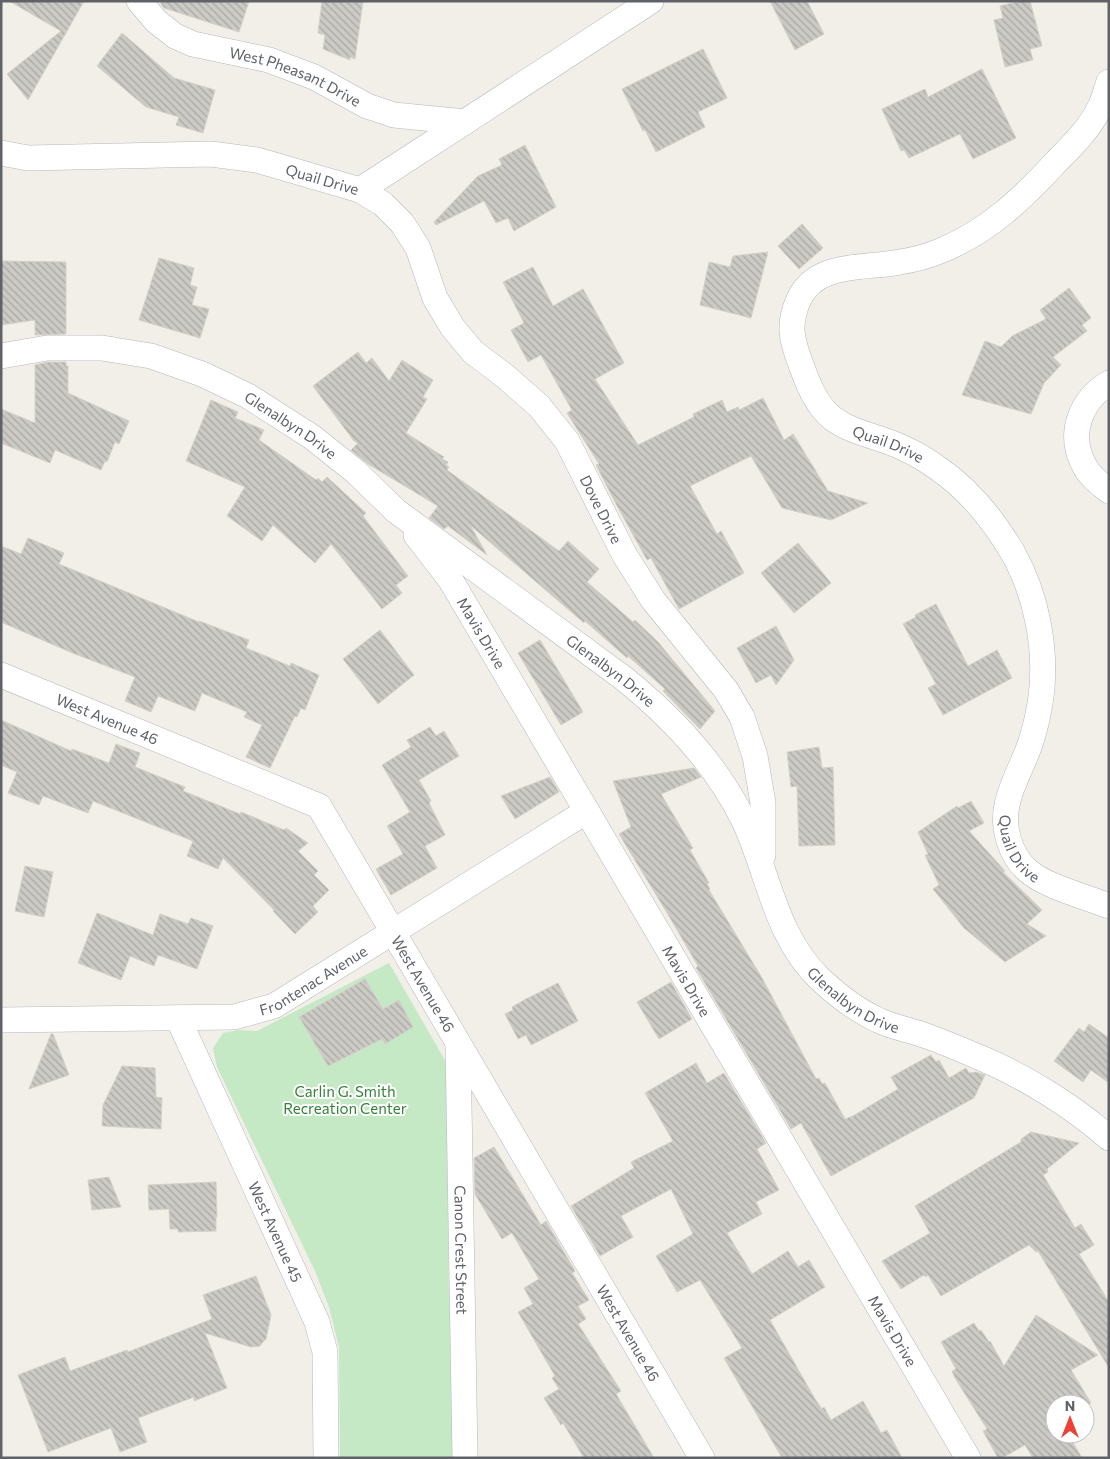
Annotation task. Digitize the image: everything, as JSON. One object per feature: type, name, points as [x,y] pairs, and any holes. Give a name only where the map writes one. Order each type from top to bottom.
[{"type":"street","name":"West Pheasant Drive","points":[[139,1],[156,21],[175,36],[193,44],[269,60],[314,77],[367,106],[394,116],[465,122]]},
{"type":"street","name":"Quail Drive","points":[[1,153],[28,158],[210,154],[257,160],[360,190],[651,1]]},
{"type":"street","name":"Quail Drive","points":[[1109,82],[1102,104],[1084,132],[1026,194],[1004,214],[973,235],[940,251],[900,262],[837,269],[817,279],[801,295],[792,318],[792,340],[811,390],[824,411],[844,425],[903,447],[940,469],[972,496],[999,529],[1021,567],[1036,611],[1042,652],[1041,696],[1033,737],[1007,806],[1006,830],[1012,851],[1025,868],[1036,877],[1042,881],[1109,906]]},
{"type":"street","name":"Dove Drive","points":[[360,190],[383,204],[402,223],[418,248],[435,298],[453,328],[474,352],[539,406],[567,441],[624,554],[653,600],[726,690],[742,717],[755,756],[763,803],[764,870]]},
{"type":"street","name":"Glenalbyn Drive","points":[[1,356],[47,348],[102,348],[151,356],[202,374],[248,396],[312,437],[356,472],[396,511],[622,677],[654,703],[688,737],[721,781],[744,823],[764,870],[781,922],[795,948],[818,977],[844,1000],[878,1020],[982,1058],[1043,1090],[1109,1138]]},
{"type":"street","points":[[1109,383],[1098,389],[1084,406],[1077,423],[1077,444],[1083,463],[1094,479],[1109,491]]},
{"type":"street","name":"Mavis Drive","points":[[396,511],[450,579],[968,1458]]},
{"type":"street","name":"West Avenue 46","points":[[1,675],[319,806],[702,1458]]},
{"type":"street","name":"Frontenac Avenue","points":[[1,1020],[234,1017],[274,1006],[587,811]]},
{"type":"street","name":"West Avenue 45","points":[[178,1018],[317,1322],[325,1352],[326,1458]]},
{"type":"street","name":"Canon Crest Street","points":[[458,1043],[465,1458]]},
{"type":"green space","name":"Carlin G. Smith Recreation Center","points":[[389,963],[446,1062],[449,1296],[456,1458],[340,1458],[339,1347],[329,1307],[315,1271],[217,1067],[213,1048],[223,1033],[239,1030],[257,1031]]},
{"type":"building","points":[[9,1],[84,1],[28,100],[7,74],[61,31]]},
{"type":"building","points":[[161,1],[249,1],[239,32],[164,8]]},
{"type":"building","points":[[322,1],[363,1],[355,59],[350,57],[350,60],[323,49],[325,35],[318,33]]},
{"type":"building","points":[[770,1],[807,1],[824,34],[795,50]]},
{"type":"building","points":[[1020,1],[1030,1],[1042,46],[1030,49],[1033,60],[1005,67],[994,20],[1003,18],[1000,6]]},
{"type":"building","points":[[122,33],[174,78],[215,90],[203,133],[176,125],[179,117],[146,107],[97,66]]},
{"type":"building","points":[[703,49],[727,98],[698,112],[705,127],[656,152],[622,89]]},
{"type":"building","points":[[982,69],[1016,138],[973,159],[960,134],[909,158],[904,150],[901,151],[882,109],[925,89],[928,97]]},
{"type":"building","points":[[525,145],[556,207],[514,231],[508,218],[496,223],[484,201],[436,225],[434,222],[478,176],[502,165],[499,159]]},
{"type":"building","points":[[802,224],[823,248],[799,269],[778,246]]},
{"type":"building","points":[[768,252],[751,318],[700,305],[709,262],[730,267],[733,256]]},
{"type":"building","points":[[159,258],[194,268],[190,285],[197,287],[192,305],[209,309],[200,338],[139,320]]},
{"type":"building","points":[[1,261],[66,262],[66,334],[35,335],[35,320],[1,325]]},
{"type":"building","points":[[533,267],[553,306],[583,289],[624,363],[595,379],[638,445],[694,417],[693,414],[722,400],[727,412],[738,407],[739,410],[763,398],[784,440],[793,434],[828,491],[868,503],[831,520],[782,508],[751,456],[690,486],[717,534],[721,531],[744,573],[679,609],[651,558],[647,560],[616,504],[596,465],[599,464],[567,413],[572,410],[541,355],[528,362],[511,330],[524,323],[503,282]]},
{"type":"building","points":[[1069,288],[1091,318],[1082,325],[1087,331],[1053,357],[1061,365],[1044,383],[1031,414],[962,395],[985,341],[1001,347],[1012,336],[1046,319],[1040,310]]},
{"type":"building","points":[[358,352],[366,363],[372,358],[389,381],[402,360],[433,380],[423,397],[427,399],[406,433],[444,457],[442,459],[448,462],[446,465],[449,467],[447,470],[559,551],[568,541],[599,569],[587,582],[633,622],[635,620],[658,642],[715,711],[700,729],[663,691],[665,689],[628,656],[627,658],[585,621],[584,623],[470,525],[487,555],[448,526],[444,529],[429,518],[438,506],[368,464],[351,450],[358,443],[354,441],[313,386]]},
{"type":"building","points":[[48,362],[66,362],[66,366],[68,366],[68,393],[129,421],[119,444],[115,442],[107,462],[105,461],[101,470],[55,450],[50,463],[1,443],[1,409],[35,423],[35,365]]},
{"type":"building","points":[[211,400],[238,412],[235,418],[264,430],[259,440],[316,480],[318,478],[322,482],[327,477],[366,513],[363,516],[408,576],[396,585],[402,593],[382,609],[331,544],[315,563],[273,525],[262,541],[227,516],[245,487],[186,461]]},
{"type":"building","points":[[28,538],[64,553],[59,564],[199,622],[249,640],[246,648],[290,666],[291,663],[319,675],[305,710],[301,708],[297,717],[295,716],[270,768],[246,757],[262,725],[244,717],[247,712],[202,693],[195,711],[158,696],[151,712],[125,701],[135,677],[70,652],[1,622],[1,546],[21,554]]},
{"type":"building","points":[[798,543],[831,583],[794,613],[761,573]]},
{"type":"building","points":[[936,604],[968,666],[997,650],[1012,678],[943,715],[928,688],[936,684],[903,624]]},
{"type":"building","points":[[776,626],[794,660],[776,685],[771,675],[756,683],[737,648]]},
{"type":"building","points":[[380,630],[414,675],[378,704],[343,659]]},
{"type":"building","points":[[540,640],[583,712],[561,725],[518,653]]},
{"type":"building","points":[[1,720],[71,751],[72,749],[109,763],[116,744],[140,753],[135,767],[185,787],[183,791],[284,830],[286,828],[308,843],[298,851],[318,871],[314,875],[329,890],[313,906],[318,912],[295,934],[223,858],[218,869],[187,856],[193,841],[93,801],[88,813],[43,796],[39,805],[8,793],[17,772],[1,765]]},
{"type":"building","points":[[430,727],[436,736],[444,731],[459,756],[419,780],[431,801],[429,803],[445,835],[425,846],[437,868],[391,895],[376,869],[403,854],[387,826],[410,812],[382,765],[411,747],[407,740]]},
{"type":"building","points":[[819,747],[822,768],[833,767],[835,845],[799,846],[797,786],[791,787],[787,752]]},
{"type":"building","points":[[694,768],[701,777],[661,794],[693,848],[690,850],[709,883],[707,884],[709,890],[762,978],[816,1079],[819,1078],[822,1084],[825,1083],[845,1119],[898,1089],[891,1077],[931,1055],[936,1062],[939,1060],[949,1078],[966,1068],[969,1073],[976,1072],[985,1075],[974,1098],[831,1176],[801,1123],[791,1129],[696,968],[698,966],[666,911],[619,834],[631,827],[613,781]]},
{"type":"building","points":[[550,777],[559,792],[515,819],[501,796]]},
{"type":"building","points":[[971,801],[984,823],[969,831],[1005,871],[1003,872],[1042,910],[1027,924],[1046,936],[1005,962],[964,928],[933,889],[939,885],[925,855],[928,854],[918,832],[957,806],[958,808]]},
{"type":"building","points":[[25,866],[53,872],[44,917],[15,911]]},
{"type":"building","points":[[97,913],[153,935],[160,914],[188,924],[191,918],[213,926],[197,969],[158,955],[154,966],[130,956],[121,980],[78,963]]},
{"type":"building","points":[[365,979],[383,1009],[399,1000],[413,1027],[385,1044],[382,1039],[328,1066],[299,1017]]},
{"type":"building","points":[[671,982],[692,1019],[659,1039],[637,1002]]},
{"type":"building","points":[[558,983],[578,1021],[531,1045],[526,1035],[518,1039],[505,1014],[513,1010],[512,1007]]},
{"type":"building","points":[[1089,1024],[1109,1038],[1109,1083],[1091,1070],[1083,1082],[1054,1061],[1079,1028],[1084,1032]]},
{"type":"building","points":[[51,1034],[53,1034],[69,1075],[29,1089]]},
{"type":"building","points":[[696,1063],[707,1083],[724,1073],[766,1143],[757,1149],[779,1190],[756,1202],[762,1214],[727,1233],[752,1274],[788,1251],[798,1267],[809,1260],[825,1287],[770,1320],[815,1399],[822,1409],[824,1407],[831,1420],[863,1401],[881,1433],[887,1430],[902,1458],[782,1458],[724,1358],[742,1348],[700,1280],[677,1292],[656,1256],[693,1234],[671,1189],[621,1216],[633,1237],[600,1256],[571,1206],[634,1168],[631,1162],[673,1141],[645,1093]]},
{"type":"building","points":[[122,1066],[155,1068],[156,1097],[162,1098],[161,1129],[102,1126],[103,1105]]},
{"type":"building","points":[[1031,1132],[1079,1143],[1047,1169],[1048,1172],[1043,1175],[1075,1228],[1081,1224],[1094,1245],[1079,1254],[1109,1302],[1109,1368],[1038,1251],[1036,1252],[1029,1245],[941,1296],[928,1275],[926,1277],[924,1275],[901,1289],[882,1261],[930,1233],[915,1206],[1021,1142],[1021,1139]]},
{"type":"building","points":[[494,1147],[541,1225],[546,1221],[575,1271],[572,1273],[589,1300],[578,1306],[586,1319],[578,1324],[621,1391],[616,1394],[654,1458],[584,1458],[563,1423],[561,1425],[544,1398],[559,1389],[552,1378],[555,1376],[518,1312],[533,1304],[524,1288],[539,1279],[512,1233],[502,1239],[475,1194],[474,1158]]},
{"type":"building","points":[[109,1177],[121,1207],[92,1210],[88,1180]]},
{"type":"building","points":[[216,1182],[216,1231],[178,1232],[178,1229],[170,1229],[169,1209],[149,1210],[148,1185]]},
{"type":"building","points":[[256,1276],[271,1315],[266,1339],[260,1346],[251,1347],[205,1333],[227,1388],[194,1401],[194,1397],[138,1418],[147,1442],[120,1452],[111,1428],[48,1452],[18,1375],[65,1357],[70,1371],[127,1350],[128,1352],[212,1319],[203,1295]]},
{"type":"building","points":[[1036,1315],[1098,1355],[1071,1370],[1086,1394],[1045,1394],[1045,1444],[1074,1444],[1082,1458],[1033,1458],[1025,1445],[1002,1458],[998,1458],[983,1431],[987,1429],[955,1378],[952,1371],[956,1369],[941,1342],[974,1323],[979,1331],[981,1330],[990,1341],[1004,1366]]}]
